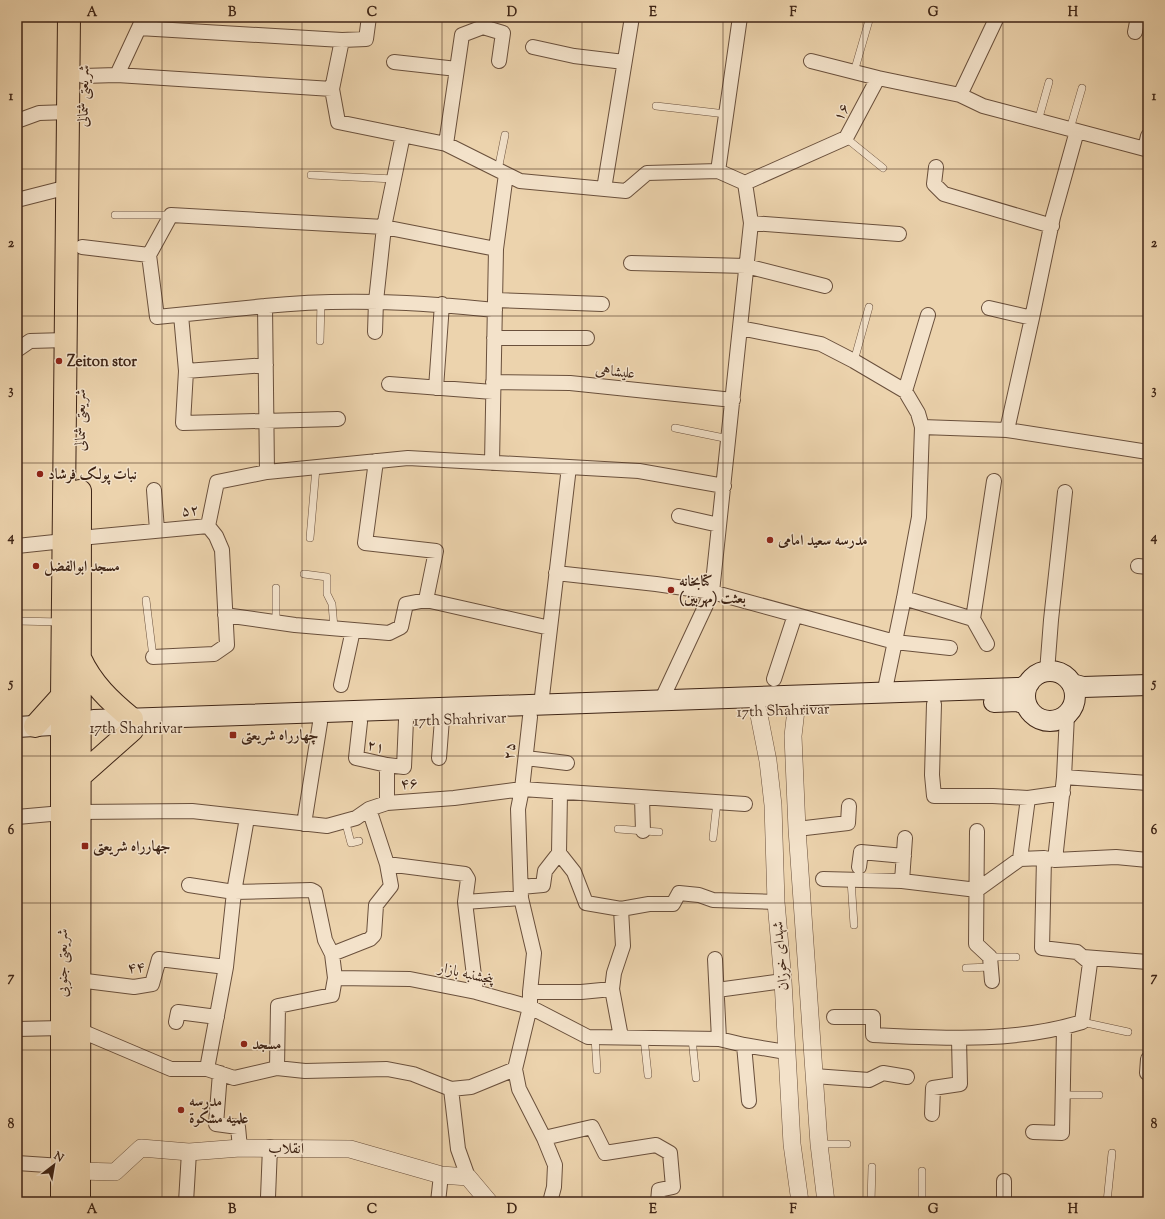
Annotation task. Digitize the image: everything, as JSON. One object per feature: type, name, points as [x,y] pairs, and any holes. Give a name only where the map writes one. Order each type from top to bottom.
[{"type":"main road","name":"شریعتی شمالی","points":[[70,726],[62,696],[63,622],[72,539],[82,247],[84,76],[72,17]]},
{"type":"main road","name":"شریعتی شمالی","points":[[70,726],[80,658],[72,539],[66,340],[69,112],[72,17]]},
{"type":"main road","points":[[79,777],[132,724],[107,699],[87,672],[80,658]]},
{"type":"main road","points":[[1071,709],[1075,692],[1072,684],[1060,673],[1047,672],[1037,675],[1029,683],[1025,696],[1026,704],[1033,714],[1044,720],[1056,720],[1071,709],[1083,700],[1148,698]]},
{"type":"main road","name":"17th Shahrivar","points":[[26,727],[70,726],[94,720],[132,724],[320,723],[442,719],[661,701],[1022,688],[1029,683]]},
{"type":"main road","points":[[1072,684],[1083,687],[1148,685]]},
{"type":"main road","points":[[26,727],[62,696]]},
{"type":"main road","name":"17th Shahrivar","points":[[132,724],[536,711],[796,710],[1017,701],[1026,704]]},
{"type":"main road","name":"شریعتی جنوبی","points":[[70,726],[79,777],[70,813],[78,980],[70,1029]]},
{"type":"main road","name":"شریعتی جنوبی","points":[[62,1202],[70,1169],[70,726]]},
{"type":"main road","name":"شریعتی جنوبی","points":[[70,1169],[79,1202]]},
{"type":"street","points":[[117,75],[142,22],[342,40],[366,39],[368,17]]},
{"type":"street","points":[[604,189],[632,17]]},
{"type":"street","points":[[718,171],[740,17]]},
{"type":"street","points":[[960,95],[997,17]]},
{"type":"street","points":[[1134,32],[1138,17]]},
{"type":"street","points":[[446,144],[462,35],[484,22],[503,33],[499,61]]},
{"type":"street","points":[[342,40],[332,89],[338,122],[446,144],[520,182],[626,191],[646,172],[718,171],[745,183],[751,223],[712,592],[661,701]]},
{"type":"street","points":[[533,47],[574,56],[624,62]]},
{"type":"street","points":[[811,61],[878,78],[960,95],[983,106],[1038,121],[1147,145]]},
{"type":"street","points":[[394,62],[457,69]]},
{"type":"street","points":[[84,76],[117,75],[332,89]]},
{"type":"street","name":"۱۶","points":[[745,183],[846,138],[878,78]]},
{"type":"street","points":[[17,121],[38,113],[69,112]]},
{"type":"street","points":[[1007,430],[1074,130]]},
{"type":"street","points":[[375,332],[376,301],[384,227],[403,135]]},
{"type":"street","points":[[936,167],[934,184],[944,194],[1052,226]]},
{"type":"street","points":[[492,463],[496,249],[502,172]]},
{"type":"street","points":[[17,200],[68,188]]},
{"type":"street","points":[[496,249],[384,227],[171,214],[149,255],[157,317],[322,302],[376,301],[495,305],[602,304]]},
{"type":"street","points":[[751,223],[899,234]]},
{"type":"street","points":[[82,247],[149,255]]},
{"type":"street","points":[[631,263],[746,266],[825,286]]},
{"type":"street","points":[[436,388],[442,304]]},
{"type":"street","points":[[265,306],[267,472],[408,458],[639,471],[724,486]]},
{"type":"street","points":[[989,308],[1032,318]]},
{"type":"street","points":[[182,314],[186,371],[183,424],[338,419]]},
{"type":"street","points":[[905,391],[928,315]]},
{"type":"street","points":[[740,328],[821,344],[854,361],[905,391],[918,413],[922,427],[919,517],[884,694]]},
{"type":"street","points":[[494,338],[587,338]]},
{"type":"street","points":[[17,350],[30,341],[66,340]]},
{"type":"street","points":[[186,371],[266,365]]},
{"type":"street","name":"علیشاهی","points":[[389,384],[436,388],[570,383],[733,400]]},
{"type":"street","points":[[922,427],[1007,430],[1148,452]]},
{"type":"street","points":[[376,462],[365,543],[436,551],[426,600]]},
{"type":"street","name":"۲۵","points":[[515,1069],[530,1007],[534,953],[521,893],[518,809],[550,628],[569,467]]},
{"type":"street","name":"۵۲","points":[[17,546],[157,530],[208,526],[217,482],[267,472]]},
{"type":"street","points":[[987,644],[973,619],[994,481]]},
{"type":"street","points":[[154,490],[157,530]]},
{"type":"street","points":[[1047,672],[1065,492]]},
{"type":"street","points":[[679,516],[719,525]]},
{"type":"street","points":[[153,657],[214,654],[227,645],[222,550],[216,536],[208,526]]},
{"type":"street","points":[[556,573],[712,592],[895,642],[950,648]]},
{"type":"street","points":[[904,598],[973,619]]},
{"type":"street","points":[[226,615],[276,622],[389,633],[401,627],[406,604],[426,600],[550,628]]},
{"type":"street","points":[[774,679],[795,615]]},
{"type":"street","points":[[341,685],[353,630]]},
{"type":"street","points":[[934,704],[932,775],[934,796],[1028,798],[1043,794],[1063,793]]},
{"type":"street","points":[[834,1017],[873,1017],[874,1035],[959,1039],[1053,1031],[1082,1022],[1090,963],[1077,952],[1042,948],[1049,860],[1063,793],[1071,709]]},
{"type":"street","name":"شهدای خوزان","points":[[758,710],[768,761],[773,805],[776,902],[783,981],[792,1144],[800,1202]]},
{"type":"street","name":"شهدای خوزان","points":[[796,710],[793,736],[798,829],[819,1144],[826,1202]]},
{"type":"street","points":[[439,758],[442,719]]},
{"type":"street","points":[[387,765],[404,767],[406,720]]},
{"type":"street","name":"۲۱","points":[[360,722],[356,758],[387,765],[387,802]]},
{"type":"street","points":[[304,824],[320,723]]},
{"type":"street","points":[[526,758],[567,763]]},
{"type":"street","points":[[768,761],[794,761]]},
{"type":"street","points":[[1064,777],[1148,783]]},
{"type":"street","name":"۴۶","points":[[247,818],[327,826],[356,818],[387,802],[454,798],[522,789],[745,804]]},
{"type":"street","points":[[465,902],[521,893],[543,885],[545,871],[559,853],[560,792]]},
{"type":"street","points":[[642,798],[643,831]]},
{"type":"street","points":[[1020,859],[1028,798]]},
{"type":"street","points":[[798,829],[848,823],[849,806]]},
{"type":"street","points":[[332,954],[370,939],[374,935],[376,905],[391,886],[387,864],[369,810]]},
{"type":"street","points":[[17,817],[70,813],[192,811],[247,818],[234,892],[226,967],[217,1017],[214,1071],[216,1124],[238,1127],[240,1148]]},
{"type":"street","points":[[977,831],[976,944],[991,968]]},
{"type":"street","points":[[902,881],[905,838]]},
{"type":"street","points":[[859,867],[861,852],[904,856]]},
{"type":"street","points":[[559,853],[574,872],[586,903],[621,909],[649,904],[673,904],[679,893],[699,895],[713,900],[776,902]]},
{"type":"street","points":[[823,878],[902,881],[977,890],[1020,859],[1049,860],[1116,857],[1148,860]]},
{"type":"street","points":[[387,864],[465,874],[468,879],[465,902],[476,992]]},
{"type":"street","points":[[189,885],[234,892],[311,890],[315,892],[326,940],[332,954],[335,978],[332,995],[278,1006],[277,1068]]},
{"type":"street","points":[[621,909],[623,946],[614,973],[612,989],[621,1037]]},
{"type":"street","points":[[1083,957],[1148,962]]},
{"type":"street","name":"۴۴","points":[[78,980],[134,987],[152,984],[159,959],[226,967]]},
{"type":"street","points":[[715,959],[719,1039]]},
{"type":"street","name":"پنجشنبه بازار","points":[[335,978],[410,979],[476,992],[530,1007],[588,1037],[719,1039],[786,1052]]},
{"type":"street","points":[[716,990],[783,981]]},
{"type":"street","points":[[530,992],[581,992],[612,989]]},
{"type":"street","points":[[176,1022],[178,1012],[217,1017]]},
{"type":"street","points":[[17,1028],[70,1029],[171,1069],[214,1071],[234,1078],[277,1068],[305,1071],[387,1069],[413,1074],[451,1089],[471,1087],[515,1069],[519,1089],[544,1138],[554,1165],[554,1187],[550,1202]]},
{"type":"street","points":[[1033,1132],[1062,1132],[1064,1028]]},
{"type":"street","points":[[932,1114],[933,1088],[960,1084],[959,1039]]},
{"type":"street","points":[[744,1045],[749,1101]]},
{"type":"street","points":[[814,1076],[869,1080],[883,1073],[907,1077]]},
{"type":"street","points":[[451,1089],[458,1149],[468,1177],[489,1202]]},
{"type":"street","points":[[544,1138],[592,1127],[605,1154],[656,1145],[670,1154],[674,1187],[659,1190],[658,1202]]},
{"type":"street","points":[[268,1197],[270,1147]]},
{"type":"street","name":"انقلاب","points":[[70,1169],[115,1172],[141,1148],[189,1152],[270,1147],[350,1149],[441,1175],[468,1177]]},
{"type":"street","points":[[186,1202],[189,1152]]},
{"type":"street","points":[[17,1163],[70,1169]]},
{"type":"street","points":[[438,1202],[441,1175]]},
{"type":"street","points":[[1004,1181],[1004,1202]]},
{"type":"lane","points":[[854,72],[870,17]]},
{"type":"lane","points":[[1038,121],[1049,82]]},
{"type":"lane","points":[[1074,130],[1082,88]]},
{"type":"lane","points":[[656,106],[726,114]]},
{"type":"lane","points":[[502,172],[505,135]]},
{"type":"lane","points":[[846,138],[883,168]]},
{"type":"lane","points":[[310,175],[394,179]]},
{"type":"lane","points":[[115,215],[171,214]]},
{"type":"lane","points":[[320,341],[322,302]]},
{"type":"lane","points":[[854,361],[869,307]]},
{"type":"lane","points":[[675,428],[729,439]]},
{"type":"lane","points":[[310,538],[316,468]]},
{"type":"lane","points":[[304,574],[327,577],[327,594],[332,604],[334,628]]},
{"type":"lane","points":[[276,588],[276,622]]},
{"type":"lane","points":[[146,600],[153,657]]},
{"type":"lane","points":[[17,621],[63,622]]},
{"type":"lane","points":[[713,838],[717,802]]},
{"type":"lane","points":[[345,820],[351,843],[359,841]]},
{"type":"lane","points":[[618,829],[659,832]]},
{"type":"lane","points":[[851,880],[854,925]]},
{"type":"lane","points":[[966,968],[991,968],[1016,957]]},
{"type":"lane","points":[[1082,1022],[1128,1032]]},
{"type":"lane","points":[[595,1037],[597,1070]]},
{"type":"lane","points":[[644,1038],[648,1075]]},
{"type":"lane","points":[[692,1038],[696,1078]]},
{"type":"lane","points":[[1063,1096],[1099,1095]]},
{"type":"lane","points":[[819,1144],[847,1144]]},
{"type":"lane","points":[[1107,1202],[1112,1153]]},
{"type":"lane","points":[[871,1202],[872,1167]]},
{"type":"lane","points":[[922,1171],[922,1202]]},
{"type":"place","name":"Zeiton stor","points":[[59,361]]},
{"type":"place","name":"نبات پولک فرشاد","points":[[40,474]]},
{"type":"place","name":"مدرسه سعید امامی","points":[[770,540]]},
{"type":"place","name":"مسجد ابوالفضل","points":[[36,566]]},
{"type":"place","name":"کتابخانه بعثت (مهربین)","points":[[671,590]]},
{"type":"place","name":"چهارراه شریعتی","points":[[233,735]]},
{"type":"place","name":"جهارراه شریعتی","points":[[85,846]]},
{"type":"place","name":"مسجد","points":[[244,1044]]},
{"type":"place","name":"مدرسه علمیه مشکوة","points":[[181,1110]]}]
